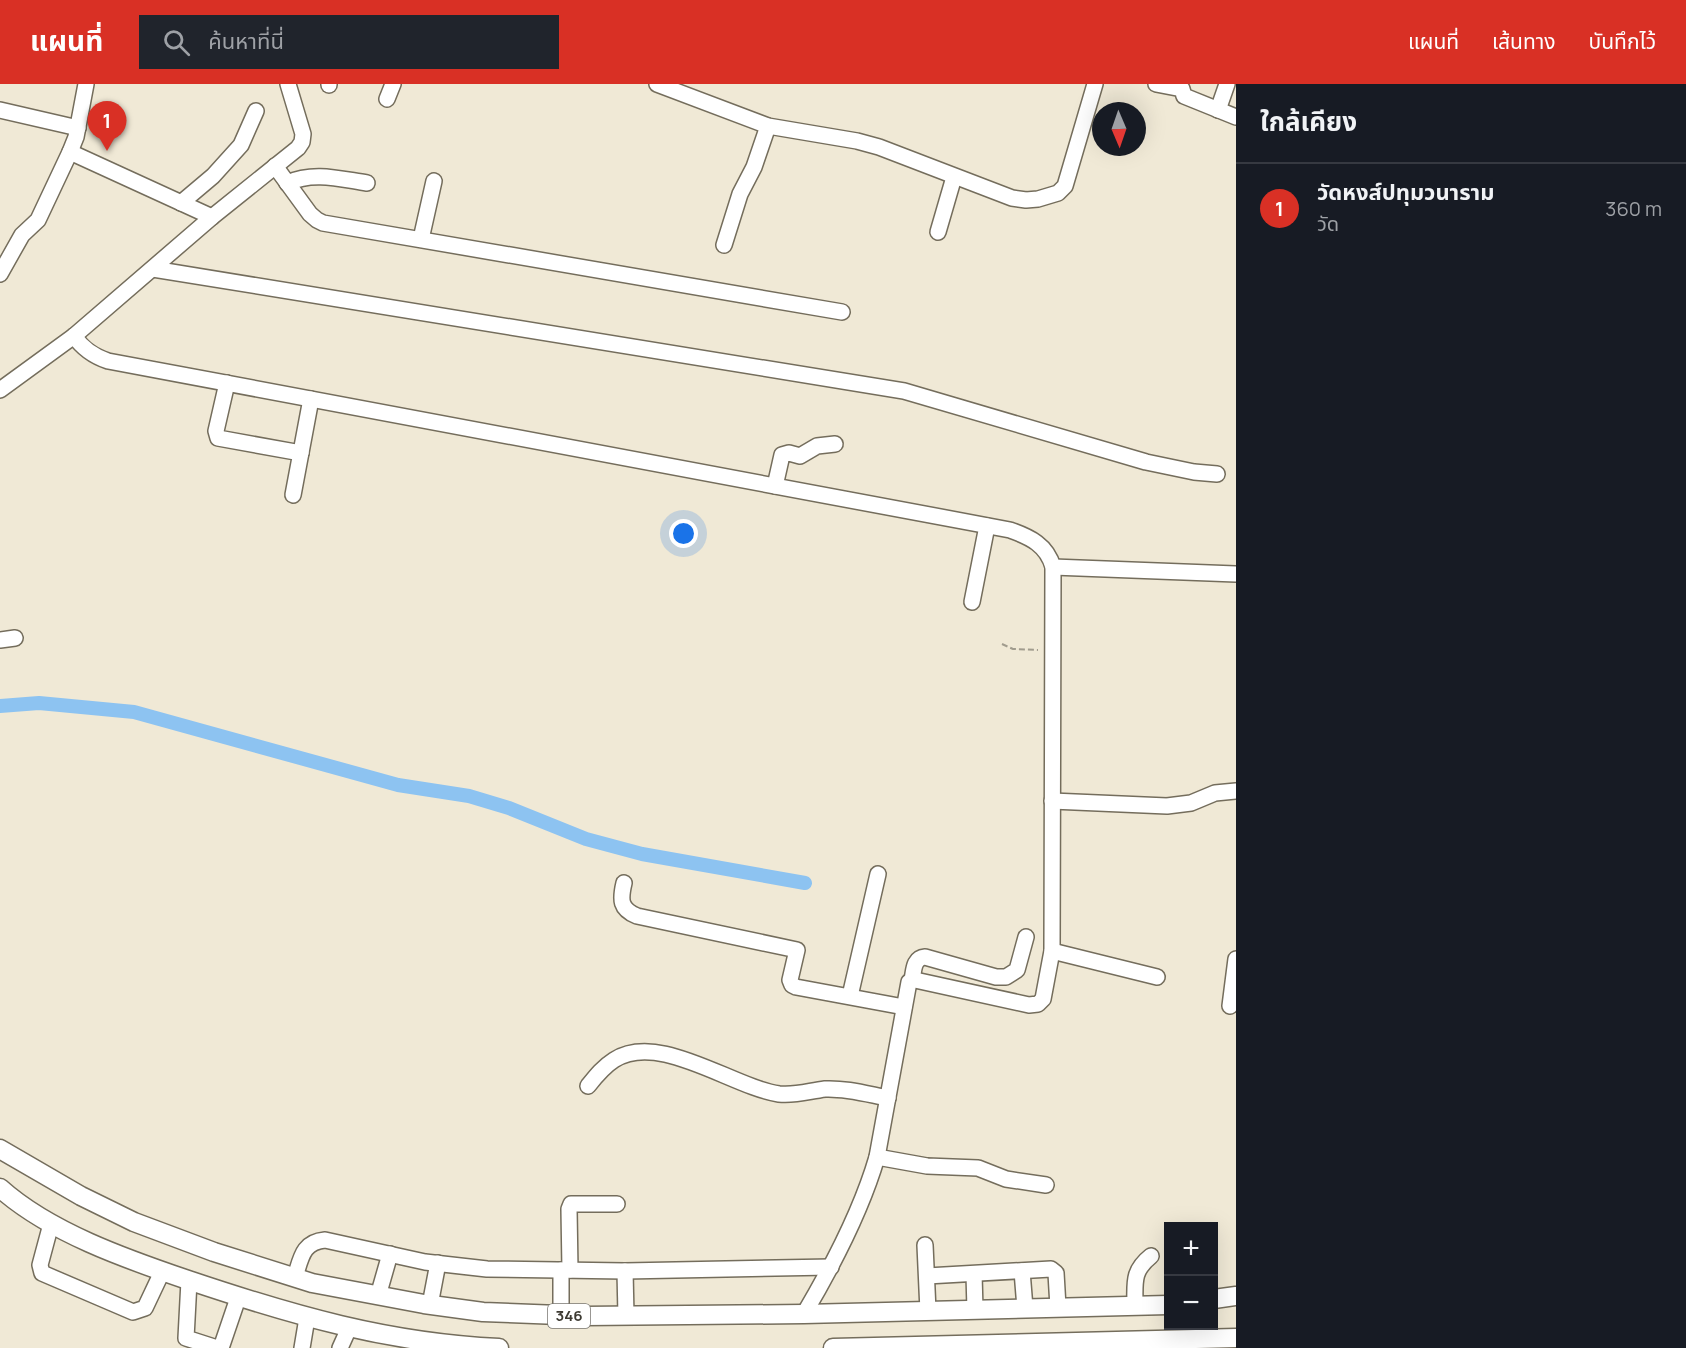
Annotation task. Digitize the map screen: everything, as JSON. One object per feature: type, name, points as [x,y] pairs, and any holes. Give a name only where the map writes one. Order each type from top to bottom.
[{"type":"main road","points":[[0,1139],[52,1180]]},
{"type":"main road","name":"346","points":[[0,1149],[81,1196],[134,1222],[214,1252],[312,1283],[430,1305],[483,1312],[561,1316],[804,1314],[1164,1305]]},
{"type":"main road","points":[[0,1188],[19,1205]]},
{"type":"main road","points":[[0,1195],[51,1224],[162,1272],[238,1298],[308,1318],[397,1338],[457,1346],[499,1348]]},
{"type":"main road","points":[[1218,1298],[1236,1296]]},
{"type":"main road","points":[[1218,1304],[1236,1303]]},
{"type":"main road","points":[[833,1348],[1200,1343],[1236,1340]]},
{"type":"street","points":[[0,274],[22,235],[38,220],[70,152],[78,128],[86,84]]},
{"type":"street","points":[[0,390],[75,336],[212,217],[298,148],[303,134],[288,84]]},
{"type":"street","points":[[387,99],[393,84]]},
{"type":"street","points":[[657,84],[768,126],[857,141],[879,147],[1012,198],[1026,200],[1058,193],[1065,186],[1095,84]]},
{"type":"street","points":[[1156,84],[1182,89],[1184,96],[1236,117]]},
{"type":"street","points":[[1218,110],[1227,84]]},
{"type":"street","points":[[0,110],[78,128]]},
{"type":"street","points":[[181,203],[213,176],[241,145],[256,111]]},
{"type":"street","points":[[724,245],[740,194],[754,167],[768,126]]},
{"type":"street","points":[[70,152],[212,217]]},
{"type":"street","points":[[275,165],[317,220],[842,312]]},
{"type":"street","points":[[287,183],[299,177],[313,175],[367,183]]},
{"type":"street","points":[[938,232],[954,177]]},
{"type":"street","points":[[421,239],[434,181]]},
{"type":"street","points":[[153,269],[904,392],[1146,462],[1194,472],[1217,474]]},
{"type":"street","points":[[75,336],[81,346],[98,358],[108,361],[1010,530],[1032,538],[1045,552],[1053,567],[1052,951],[1043,999],[1035,1005],[1013,1003],[912,980]]},
{"type":"street","points":[[227,383],[216,431],[218,438],[301,453]]},
{"type":"street","points":[[293,495],[311,399]]},
{"type":"street","points":[[775,486],[782,455],[789,453],[800,456],[817,446],[835,444]]},
{"type":"street","points":[[972,603],[987,526]]},
{"type":"street","points":[[1053,567],[1236,574]]},
{"type":"street","points":[[1052,801],[1167,806],[1191,803],[1215,793],[1236,791]]},
{"type":"street","points":[[850,996],[878,874]]},
{"type":"street","points":[[624,883],[622,899],[626,911],[637,916],[794,949],[798,953],[790,980],[792,985],[850,996],[904,1010]]},
{"type":"street","points":[[804,1314],[831,1267],[871,1177],[877,1156],[909,983],[912,980],[916,962],[925,957],[996,977],[1006,977],[1017,970],[1026,937]]},
{"type":"street","points":[[1052,951],[1157,977]]},
{"type":"street","points":[[1230,1006],[1236,959]]},
{"type":"street","points":[[588,1086],[600,1071],[615,1059],[637,1052],[668,1055],[771,1092],[788,1095],[836,1090],[888,1098]]},
{"type":"street","points":[[877,1156],[917,1164],[978,1168],[1011,1180],[1046,1185]]},
{"type":"street","points":[[561,1316],[571,1204],[617,1204]]},
{"type":"street","points":[[51,1224],[40,1265],[42,1273],[133,1312],[145,1308],[162,1272]]},
{"type":"street","points":[[295,1277],[306,1248],[318,1241],[332,1241],[438,1263],[487,1269],[625,1271],[831,1267]]},
{"type":"street","points":[[925,1245],[928,1311]]},
{"type":"street","points":[[378,1296],[390,1254]]},
{"type":"street","points":[[1135,1306],[1134,1276],[1151,1256]]},
{"type":"street","points":[[430,1305],[438,1263]]},
{"type":"street","points":[[927,1276],[1051,1269],[1055,1270],[1058,1307]]},
{"type":"street","points":[[1022,1270],[1025,1308]]},
{"type":"street","points":[[625,1271],[626,1316]]},
{"type":"street","points":[[975,1274],[975,1310]]},
{"type":"street","points":[[189,1281],[185,1343],[217,1348]]},
{"type":"street","points":[[221,1348],[238,1298]]},
{"type":"street","points":[[302,1348],[308,1318]]},
{"type":"street","points":[[340,1348],[349,1328]]},
{"type":"path","points":[[1002,644],[1013,649],[1053,651]]},
{"type":"waterway","points":[[0,706],[39,703],[134,712],[398,785],[469,796],[509,808],[586,839],[642,854],[805,883]]},
{"type":"place","name":"วัดหงส์ปทุมวนาราม","points":[[107,151]]}]
